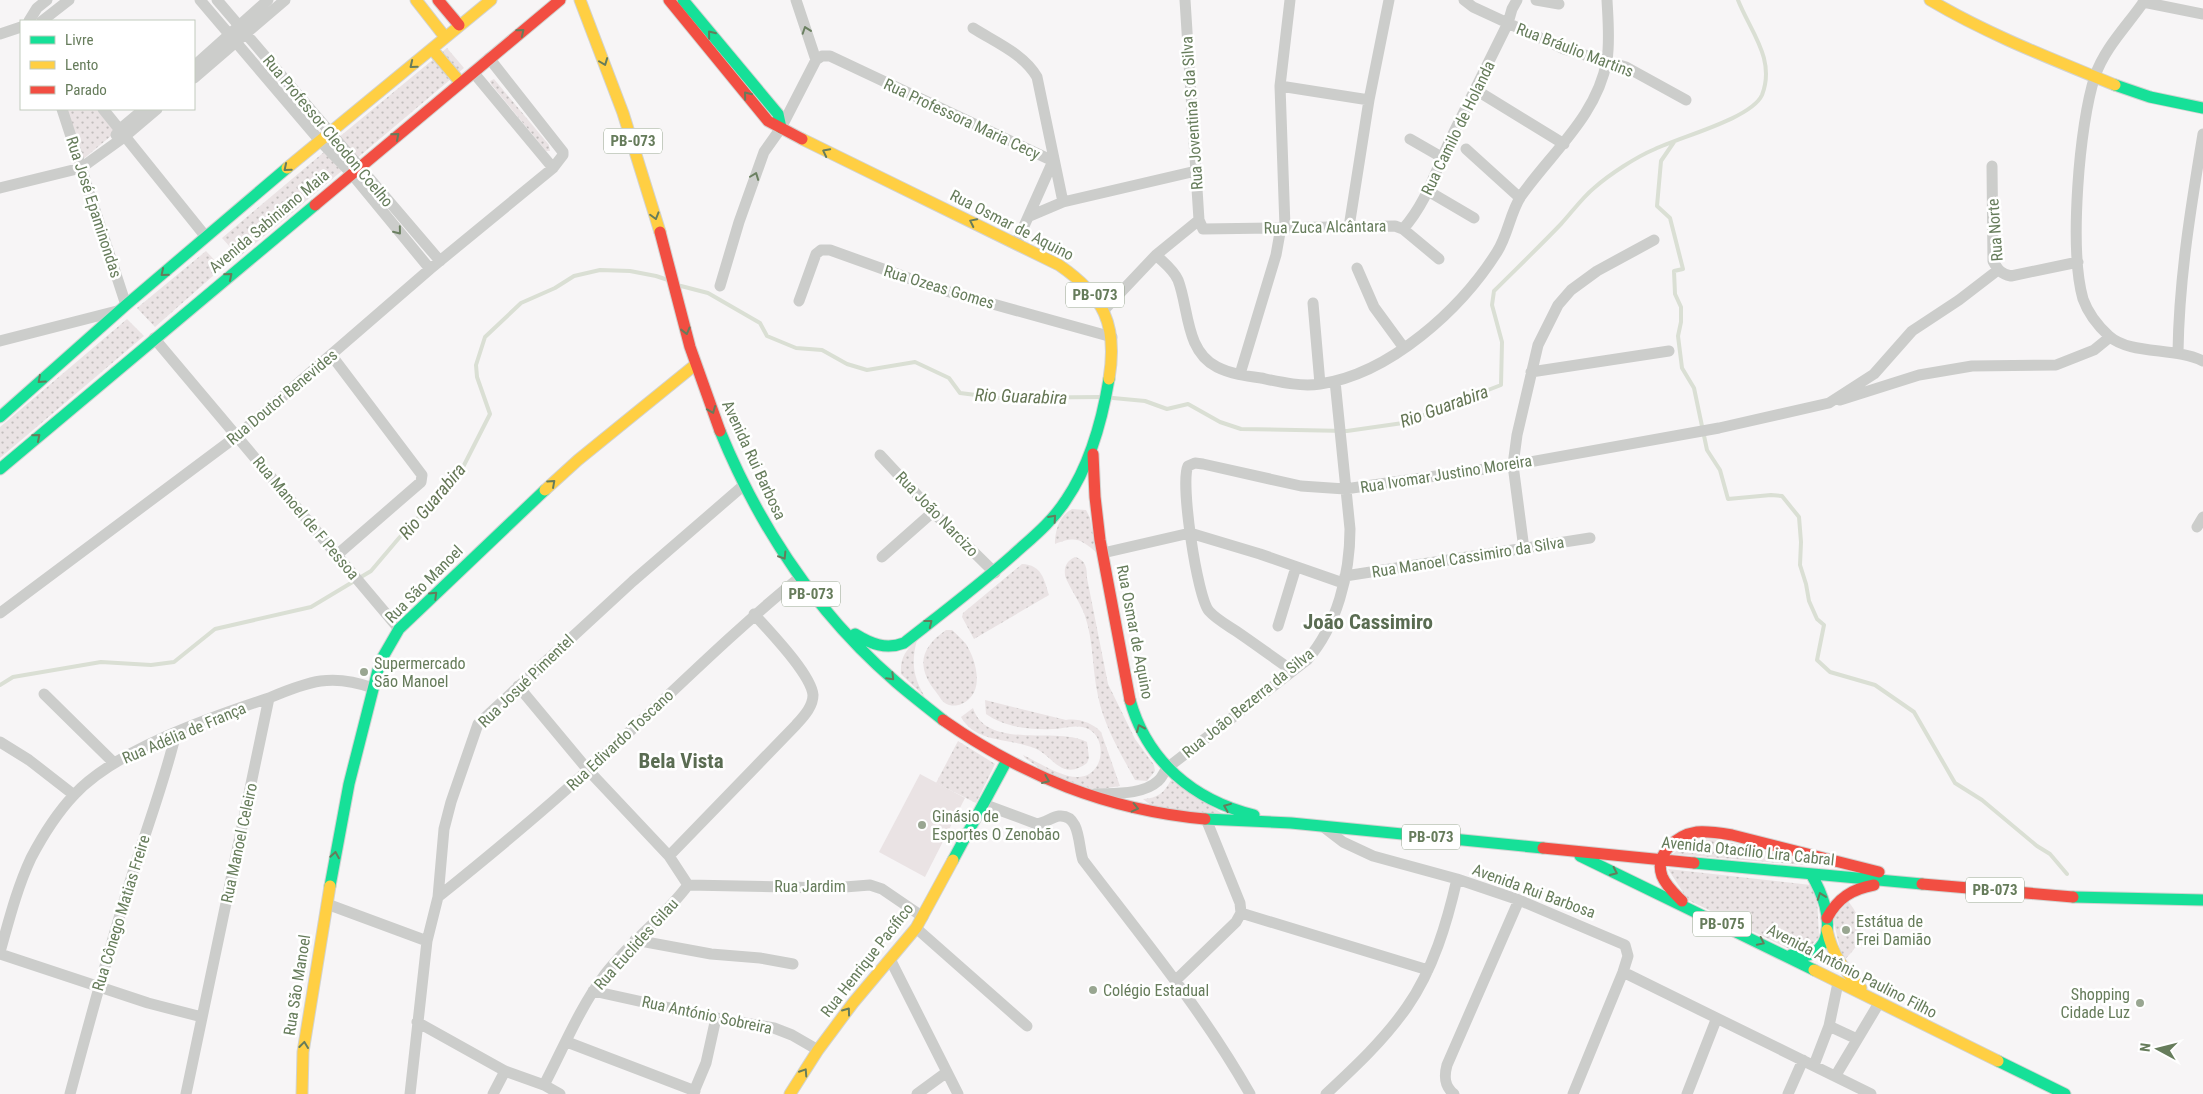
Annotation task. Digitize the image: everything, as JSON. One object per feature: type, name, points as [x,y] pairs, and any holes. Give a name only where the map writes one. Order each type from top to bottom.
[{"type":"main road","points":[[416,0],[445,37]]},
{"type":"main road","points":[[438,0],[459,25]]},
{"type":"main road","name":"Avenida Sabiniano Maia","points":[[0,416],[123,307],[330,132],[491,0]]},
{"type":"main road","name":"Avenida Sabiniano Maia","points":[[0,469],[154,338],[560,0]]},
{"type":"main road","points":[[569,0],[586,16]]},
{"type":"main road","name":"Avenida Rui Barbosa","points":[[580,0],[631,135],[678,297],[695,365],[744,485],[771,537],[798,578],[841,626],[900,686],[921,704],[1006,762],[1058,785],[1105,801],[1150,811],[1206,819]]},
{"type":"main road","name":"Rua Osmar de Aquino","points":[[669,0],[768,121],[826,152],[1072,273],[1093,292],[1104,310],[1112,337],[1108,386],[1101,417],[1081,474],[1082,501],[1103,553],[1127,686],[1137,723],[1147,743],[1167,768]]},
{"type":"main road","points":[[683,0],[778,114],[781,128]]},
{"type":"main road","points":[[1930,0],[1960,18],[2015,44],[2150,98],[2203,108]]},
{"type":"main road","points":[[432,49],[460,82]]},
{"type":"main road","name":"Rua São Manoel","points":[[302,1094],[303,1052],[309,1011],[349,784],[380,662],[388,644],[399,629],[571,466],[695,365]]},
{"type":"main road","name":"Rua Osmar de Aquino","points":[[841,626],[874,644],[896,647],[904,643],[995,573],[1054,518],[1082,501],[1093,463],[1096,433]]},
{"type":"main road","name":"Rua Henrique Pacífico","points":[[790,1094],[818,1050],[853,1002],[916,928],[1006,762]]},
{"type":"main road","name":"Avenida Otacílio Lira Cabral","points":[[1167,768],[1193,789],[1222,805],[1244,813],[1291,823]]},
{"type":"main road","name":"Avenida Otacílio Lira Cabral","points":[[1206,819],[1291,823],[1811,874],[2076,897],[2203,900]]},
{"type":"main road","points":[[1690,908],[1672,891],[1663,878],[1661,871],[1662,858],[1666,850],[1684,836],[1700,832],[1827,857],[1913,883]]},
{"type":"main road","name":"Avenida Antônio Paulino Filho","points":[[1570,851],[1780,952],[1838,983],[2065,1094]]},
{"type":"main road","points":[[1811,874],[1821,896],[1832,951],[1841,969],[1875,1001]]},
{"type":"main road","points":[[1780,952],[1798,957],[1814,955],[1823,942],[1826,922],[1841,897],[1854,889],[1878,885],[1913,883]]},
{"type":"street","points":[[29,20],[36,4],[47,0]]},
{"type":"street","points":[[42,20],[69,0]]},
{"type":"street","name":"Rua Professor Cleodon Coelho","points":[[200,0],[320,141],[355,170],[440,261]]},
{"type":"street","name":"Rua Professor Cleodon Coelho","points":[[217,0],[330,132],[355,170],[430,270]]},
{"type":"street","points":[[242,30],[268,0]]},
{"type":"street","points":[[195,77],[242,30],[285,0]]},
{"type":"street","points":[[720,286],[739,222],[764,152],[781,128],[816,60],[796,0]]},
{"type":"street","name":"Rua Joventina S da Silva","points":[[1185,0],[1200,223]]},
{"type":"street","points":[[1240,374],[1265,294],[1283,227],[1280,86],[1290,0]]},
{"type":"street","points":[[1349,227],[1369,100],[1388,0]]},
{"type":"street","name":"Rua Bráulio Martins","points":[[1464,0],[1473,7],[1564,48],[1626,67],[1686,100]]},
{"type":"street","name":"Rua Camilo de Holanda","points":[[1403,229],[1418,210],[1428,191],[1508,23],[1512,9],[1518,0]]},
{"type":"street","points":[[1536,0],[1559,4]]},
{"type":"street","points":[[1156,255],[1171,268],[1178,280],[1186,319],[1195,343],[1202,354],[1214,366],[1240,374],[1291,384],[1320,384],[1356,374],[1404,348],[1431,328],[1479,276],[1504,238],[1520,198],[1564,144],[1589,109],[1607,60],[1608,0]]},
{"type":"street","points":[[2203,14],[2144,1],[2115,39],[2096,75],[2085,117],[2077,222],[2078,262],[2083,299],[2093,319],[2110,337],[2127,346],[2178,352],[2203,361]]},
{"type":"street","points":[[36,4],[41,20]]},
{"type":"street","points":[[0,34],[20,27]]},
{"type":"street","points":[[973,28],[1032,67],[1037,77],[1045,108],[1053,161],[1063,202]]},
{"type":"street","points":[[195,65],[232,39]]},
{"type":"street","name":"Rua Professora Maria Cecy","points":[[816,60],[822,56],[830,56],[1053,161],[1016,244]]},
{"type":"street","points":[[472,72],[553,168],[563,155],[563,152],[489,58]]},
{"type":"street","points":[[1280,86],[1369,100]]},
{"type":"street","points":[[1476,90],[1564,144]]},
{"type":"street","name":"Rua José Epaminondas","points":[[62,110],[82,168],[123,307]]},
{"type":"street","points":[[104,110],[206,237]]},
{"type":"street","points":[[0,188],[82,168],[110,145],[143,110]]},
{"type":"street","points":[[121,133],[156,110]]},
{"type":"street","points":[[2178,352],[2183,272],[2203,134]]},
{"type":"street","points":[[1410,139],[1443,158]]},
{"type":"street","points":[[1466,149],[1520,198]]},
{"type":"street","name":"Rua Norte","points":[[1992,166],[1993,261],[1998,270],[2012,276],[2078,262]]},
{"type":"street","name":"Rua Doutor Benevides","points":[[0,614],[237,436],[440,261],[553,168]]},
{"type":"street","points":[[1030,216],[1063,202],[1196,171]]},
{"type":"street","points":[[1428,191],[1474,218]]},
{"type":"street","points":[[1104,310],[1156,255],[1200,223]]},
{"type":"street","name":"Rua Zuca Alcântara","points":[[1200,223],[1203,229],[1209,230],[1386,225],[1403,229],[1439,259]]},
{"type":"street","points":[[1524,549],[1513,465],[1517,435],[1538,345],[1558,305],[1571,290],[1597,271],[1654,240]]},
{"type":"street","name":"Rua Ozeas Gomes","points":[[799,301],[816,254],[821,250],[830,250],[939,289],[1112,337]]},
{"type":"street","points":[[1357,268],[1374,307],[1404,348]]},
{"type":"street","points":[[1829,403],[1874,374],[1912,331],[1959,300],[1998,270]]},
{"type":"street","points":[[1313,303],[1320,384]]},
{"type":"street","points":[[0,341],[123,307]]},
{"type":"street","name":"Rua Ivomar Justino Moreira","points":[[1190,533],[1185,471],[1188,466],[1195,463],[1301,486],[1345,490],[1513,465],[1690,431],[1719,428],[1829,403],[1919,376],[1972,366],[2056,364],[2094,350],[2110,337]]},
{"type":"street","name":"Rua Manoel de F Pessoa","points":[[154,338],[338,554],[399,629]]},
{"type":"street","points":[[1531,372],[1670,351]]},
{"type":"street","points":[[332,356],[422,475],[421,482],[338,554]]},
{"type":"street","name":"Rua João Bezerra da Silva","points":[[1088,795],[1153,786],[1161,779],[1167,768],[1293,671],[1320,645],[1337,605],[1350,553],[1350,529],[1335,381]]},
{"type":"street","name":"Rua João Narcizo","points":[[880,455],[995,573]]},
{"type":"street","name":"Rua Josué Pimentel","points":[[410,1094],[427,941],[438,897],[444,829],[450,802],[478,724],[633,581],[744,485]]},
{"type":"street","points":[[882,557],[934,512]]},
{"type":"street","points":[[1190,533],[1202,597],[1209,611],[1293,671]]},
{"type":"street","points":[[1103,553],[1190,533],[1296,567],[1344,579]]},
{"type":"street","name":"Rua Manoel Cassimiro da Silva","points":[[1344,579],[1590,538]]},
{"type":"street","points":[[1278,626],[1296,567]]},
{"type":"street","name":"Rua Edivardo Toscano","points":[[438,897],[519,832],[754,614],[798,578]]},
{"type":"street","points":[[669,856],[808,712],[813,697],[810,683],[783,647],[754,614]]},
{"type":"street","points":[[269,698],[287,690],[331,679],[345,679],[374,688]]},
{"type":"street","points":[[518,686],[588,770],[669,856],[688,885]]},
{"type":"street","points":[[44,694],[114,763]]},
{"type":"street","name":"Rua Adélia de França","points":[[0,953],[23,876],[32,856],[50,826],[74,795],[114,763],[176,733],[269,698]]},
{"type":"street","name":"Rua Manoel Celeiro","points":[[186,1094],[269,698]]},
{"type":"street","name":"Rua Cônego Matias Freire","points":[[70,1094],[99,986],[170,758],[176,733]]},
{"type":"street","points":[[0,742],[29,760],[74,795]]},
{"type":"street","points":[[983,804],[1037,824],[1044,823],[1058,816],[1063,816],[1073,822],[1077,828],[1083,860],[1175,981],[1236,1070],[1250,1094]]},
{"type":"street","points":[[1175,981],[1236,922],[1241,913],[1240,903],[1206,819]]},
{"type":"street","name":"Avenida Rui Barbosa","points":[[1322,826],[1343,842],[1373,856],[1519,900],[1621,941],[1625,945],[1628,956],[1623,972],[1573,1094]]},
{"type":"street","points":[[1326,1094],[1385,1035],[1408,1006],[1428,970],[1442,936],[1457,880]]},
{"type":"street","name":"Rua Jardim","points":[[688,885],[832,888],[870,885],[882,888],[923,917]]},
{"type":"street","name":"Rua Euclides Gilau","points":[[544,1084],[593,991],[635,940],[675,902],[688,885]]},
{"type":"street","points":[[1454,1094],[1446,1085],[1445,1073],[1447,1065],[1519,900]]},
{"type":"street","points":[[327,904],[427,941]]},
{"type":"street","points":[[1241,913],[1428,970]]},
{"type":"street","points":[[916,928],[1027,1026]]},
{"type":"street","points":[[635,940],[711,954],[760,958],[793,964]]},
{"type":"street","points":[[0,953],[99,986],[202,1017]]},
{"type":"street","points":[[890,959],[958,1094]]},
{"type":"street","points":[[1623,972],[1716,1020],[1836,1075],[1871,1094]]},
{"type":"street","points":[[1788,1094],[1809,1063],[1830,1026],[1838,983]]},
{"type":"street","name":"Rua António Sobreira","points":[[593,991],[716,1018],[774,1028],[792,1035],[818,1050]]},
{"type":"street","points":[[1836,1075],[1858,1039],[1875,1001]]},
{"type":"street","points":[[567,1042],[694,1093],[706,1063],[716,1018]]},
{"type":"street","points":[[1687,1094],[1716,1020]]},
{"type":"street","points":[[418,1022],[505,1071],[544,1084],[560,1094]]},
{"type":"street","points":[[1830,1026],[1858,1039]]},
{"type":"street","points":[[492,1094],[505,1071]]},
{"type":"street","points":[[917,1094],[947,1072]]},
{"type":"shaded area","points":[[447,48],[464,68],[356,159],[338,138]]},
{"type":"shaded area","points":[[494,79],[549,145],[550,151],[546,151],[491,84],[490,81]]},
{"type":"shaded area","points":[[65,110],[99,110],[118,130],[81,161]]},
{"type":"shaded area","points":[[324,152],[344,169],[239,257],[222,238]]},
{"type":"shaded area","points":[[206,251],[222,268],[155,327],[137,308]]},
{"type":"shaded area","points":[[127,319],[144,336],[0,458],[0,427]]},
{"type":"shaded area","points":[[1072,509],[1086,510],[1090,518],[1096,552],[1077,540],[1068,540],[1055,544],[1059,524]]},
{"type":"shaded area","points":[[1075,557],[1084,562],[1086,568],[1108,684],[1135,739],[1154,765],[1155,771],[1147,781],[1135,780],[1104,718],[1096,686],[1088,626],[1083,611],[1065,575],[1067,564]]},
{"type":"shaded area","points":[[1022,564],[1029,565],[1038,570],[1044,578],[1049,595],[974,639],[962,617],[963,613]]},
{"type":"shaded area","points":[[946,630],[952,630],[966,644],[975,664],[977,679],[974,693],[970,698],[963,703],[952,706],[941,700],[925,674],[924,666],[926,651],[937,637]]},
{"type":"shaded area","points":[[917,640],[914,669],[925,697],[901,674],[901,663],[904,655]]},
{"type":"shaded area","points":[[985,700],[1066,720],[1080,721],[1094,726],[1101,732],[1120,786],[1095,790],[1048,774],[1023,755],[1062,774],[1083,777],[1091,773],[1098,764],[1101,754],[1098,738],[1091,730],[1077,726],[1044,729],[1009,725],[986,714]]},
{"type":"shaded area","points":[[973,708],[981,721],[992,729],[1024,735],[1074,738],[1087,742],[1089,758],[1087,763],[1077,769],[1065,769],[1034,748],[984,736],[967,725],[961,717]]},
{"type":"shaded area","points":[[958,741],[995,764],[976,803],[936,783]]},
{"type":"shaded area","name":"Ginásio de Esportes O Zenobão","points":[[920,774],[965,798],[925,877],[879,852]]},
{"type":"shaded area","points":[[1171,780],[1226,816],[1153,807],[1143,799],[1160,794]]},
{"type":"shaded area","points":[[1714,839],[1840,868],[1673,854],[1689,841]]},
{"type":"shaded area","points":[[1668,869],[1811,885],[1817,897],[1819,937],[1802,955],[1688,900]]},
{"type":"shaded area","points":[[1848,901],[1858,917],[1861,932],[1856,946],[1843,961],[1833,919]]},
{"type":"waterway","name":"Rio Guarabira","points":[[1113,398],[1145,401],[1167,409],[1188,404],[1220,422],[1241,429],[1347,431],[1403,423],[1501,385],[1502,342],[1492,305],[1494,291],[1561,224],[1585,196],[1608,177],[1648,152],[1744,112],[1755,104],[1762,95],[1766,69],[1764,57],[1738,0]]},
{"type":"waterway","points":[[1674,142],[1661,161],[1657,206],[1670,218],[1683,269],[1674,271],[1675,294],[1681,307],[1681,322],[1678,336],[1682,368],[1694,388],[1707,450],[1720,470],[1728,499],[1771,495],[1782,496],[1799,517],[1800,565],[1809,601],[1817,619],[1824,625],[1817,660],[1830,672],[1875,685],[1914,712],[1955,783],[1982,800],[2037,846],[2050,854],[2067,874]]},
{"type":"waterway","name":"Rio Guarabira","points":[[0,685],[13,677],[101,662],[151,665],[174,662],[215,629],[311,607],[371,571],[460,473],[490,414],[477,377],[476,365],[485,337],[521,303],[555,288],[574,276],[600,270],[630,271],[668,280]]},
{"type":"waterway","name":"Rio Guarabira","points":[[681,286],[708,293],[760,323],[767,336],[796,348],[822,350],[847,364],[867,370],[915,362],[949,378],[960,393],[1000,398],[1101,397]]},
{"type":"traffic: fast","points":[[683,0],[778,114],[781,128]]},
{"type":"traffic: fast","points":[[2115,85],[2150,97],[2203,108]]},
{"type":"traffic: fast","points":[[0,417],[126,305],[287,168]]},
{"type":"traffic: fast","points":[[0,469],[315,205]]},
{"type":"traffic: fast","points":[[855,634],[879,645],[891,646],[904,643],[986,578],[1042,529],[1061,508],[1082,472],[1099,427],[1109,379]]},
{"type":"traffic: fast","points":[[720,431],[753,501],[793,567],[816,598],[867,656],[943,720]]},
{"type":"traffic: fast","points":[[330,886],[349,784],[380,662],[399,629],[545,490]]},
{"type":"traffic: fast","points":[[1130,700],[1148,742],[1176,775],[1192,788],[1211,799],[1254,815]]},
{"type":"traffic: fast","points":[[953,860],[1006,762]]},
{"type":"traffic: fast","points":[[1205,819],[1291,823],[1543,848]]},
{"type":"traffic: fast","points":[[1580,856],[1814,970]]},
{"type":"traffic: fast","points":[[1694,863],[1922,884]]},
{"type":"traffic: fast","points":[[1791,955],[1802,956],[1811,954],[1818,950],[1826,935],[1827,916],[1825,906],[1811,874]]},
{"type":"traffic: fast","points":[[2073,897],[2203,900]]},
{"type":"traffic: fast","points":[[1998,1061],[2065,1094]]},
{"type":"traffic: slow","points":[[416,0],[445,37]]},
{"type":"traffic: slow","points":[[287,168],[491,0]]},
{"type":"traffic: slow","points":[[580,0],[623,113],[660,232]]},
{"type":"traffic: slow","points":[[1930,0],[1998,35],[2115,85]]},
{"type":"traffic: slow","points":[[432,49],[460,82]]},
{"type":"traffic: slow","points":[[802,139],[1059,265],[1087,288],[1097,300],[1104,313],[1109,327],[1111,343],[1109,379]]},
{"type":"traffic: slow","points":[[545,490],[578,460],[695,365]]},
{"type":"traffic: slow","points":[[790,1094],[818,1050],[853,1003],[916,928],[953,860]]},
{"type":"traffic: slow","points":[[302,1094],[303,1052],[330,886]]},
{"type":"traffic: slow","points":[[1827,930],[1832,947],[1840,961],[1861,988]]},
{"type":"traffic: slow","points":[[1814,970],[1998,1061]]},
{"type":"traffic: jam","points":[[438,0],[459,25]]},
{"type":"traffic: jam","points":[[315,205],[560,0]]},
{"type":"traffic: jam","points":[[669,0],[768,121],[802,139]]},
{"type":"traffic: jam","points":[[660,232],[690,347],[720,431]]},
{"type":"traffic: jam","points":[[1093,454],[1100,540],[1130,700]]},
{"type":"traffic: jam","points":[[943,720],[1004,758],[1035,774],[1067,787],[1134,808],[1205,819]]},
{"type":"traffic: jam","points":[[1682,901],[1664,880],[1660,868],[1661,860],[1664,853],[1675,841],[1697,832],[1732,835],[1879,872]]},
{"type":"traffic: jam","points":[[1543,848],[1694,863]]},
{"type":"traffic: jam","points":[[1922,884],[2073,897]]},
{"type":"traffic: jam","points":[[1827,918],[1836,905],[1846,896],[1859,889],[1874,885]]},
{"type":"place","name":"Supermercado São Manoel","points":[[364,672]]},
{"type":"place","name":"Ginásio de Esportes O Zenobão","points":[[922,825]]},
{"type":"place","name":"Estátua de Frei Damião","points":[[1846,930]]},
{"type":"place","name":"Colégio Estadual","points":[[1093,990]]},
{"type":"place","name":"Shopping Cidade Luz","points":[[2140,1003]]},
{"type":"district","name":"João Cassimiro","points":[[1368,622]]},
{"type":"district","name":"Bela Vista","points":[[681,761]]}]
